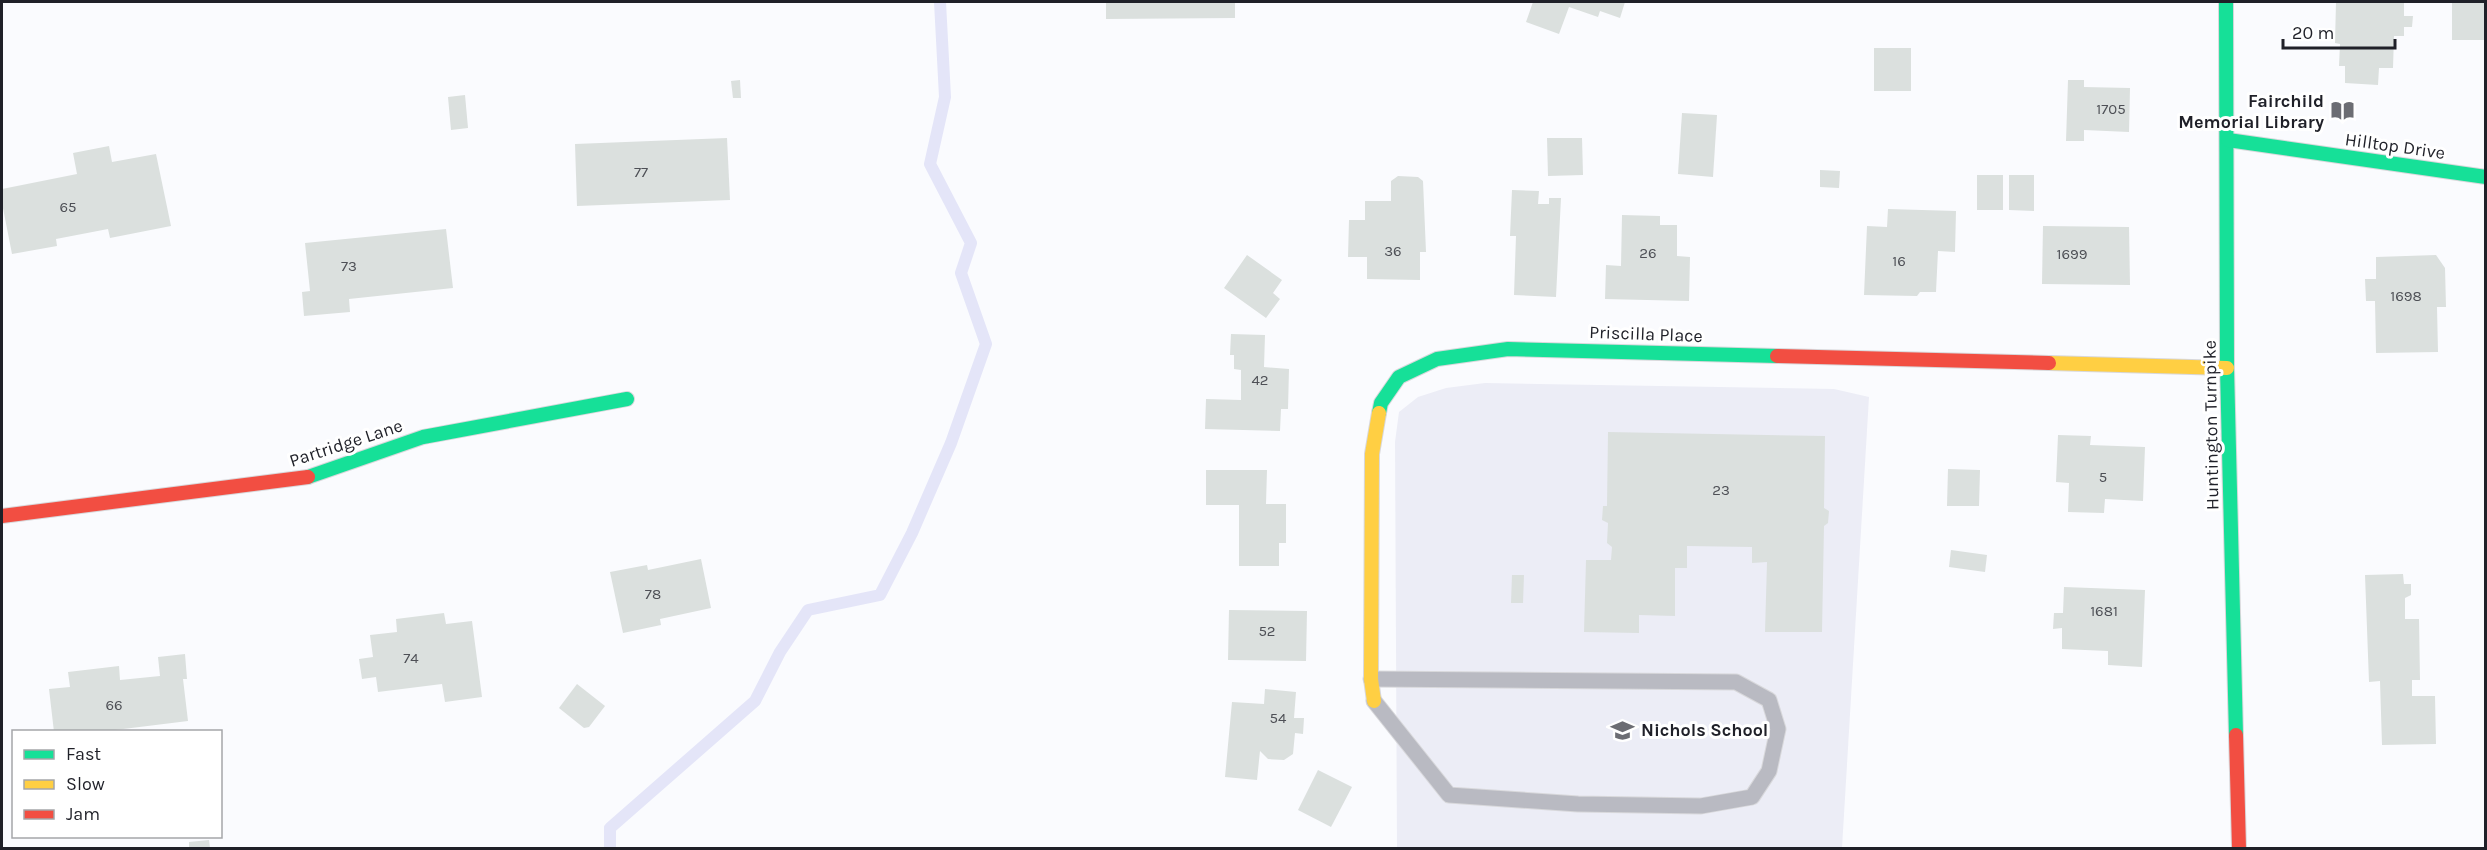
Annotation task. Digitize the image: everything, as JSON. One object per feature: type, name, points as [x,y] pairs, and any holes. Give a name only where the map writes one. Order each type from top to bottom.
[{"type":"street","name":"Huntington Turnpike","points":[[2226,2],[2227,368],[2239,849]]},
{"type":"street","name":"Hilltop Drive","points":[[2228,140],[2486,177]]},
{"type":"street","name":"Priscilla Place","points":[[1374,701],[1371,679],[1372,454],[1382,403],[1400,377],[1437,359],[1508,349],[2227,368]]},
{"type":"street","name":"Partridge Lane","points":[[2,516],[304,478],[423,437],[627,399]]},
{"type":"lane","points":[[1371,679],[1736,682],[1769,700],[1778,729],[1769,771],[1752,797],[1701,806],[1578,804],[1449,795],[1374,701]]},
{"type":"shaded area","name":"Nichols School","points":[[1485,383],[1834,389],[1869,397],[1842,848],[1397,848],[1395,442],[1399,412],[1418,397],[1446,388]]},
{"type":"building","points":[[1106,2],[1235,2],[1235,18],[1106,19]]},
{"type":"building","points":[[1533,2],[1625,2],[1620,18],[1600,11],[1598,17],[1569,7],[1559,34],[1526,22]]},
{"type":"building","points":[[2336,2],[2404,2],[2404,16],[2413,16],[2412,27],[2404,27],[2404,36],[2394,36],[2393,68],[2379,68],[2378,85],[2345,83],[2345,66],[2339,66],[2340,44],[2335,43]]},
{"type":"building","points":[[2452,2],[2486,2],[2486,40],[2452,40]]},
{"type":"building","points":[[1874,48],[1911,48],[1911,91],[1874,91]]},
{"type":"building","points":[[740,80],[741,98],[733,98],[731,81]]},
{"type":"building","points":[[2068,80],[2084,80],[2084,87],[2130,88],[2129,132],[2084,130],[2084,141],[2066,141]]},
{"type":"building","points":[[465,95],[468,128],[451,130],[448,97]]},
{"type":"building","points":[[1682,113],[1717,115],[1713,177],[1678,174]]},
{"type":"building","points":[[727,138],[730,200],[577,206],[575,144]]},
{"type":"building","points":[[1547,138],[1582,138],[1583,175],[1548,176]]},
{"type":"building","points":[[109,146],[112,162],[156,154],[171,226],[110,238],[108,229],[56,239],[57,246],[12,254],[2,203],[2,189],[77,174],[73,153]]},
{"type":"building","points":[[1820,170],[1840,171],[1839,188],[1820,187]]},
{"type":"building","points":[[1977,175],[2003,175],[2003,210],[1977,210]]},
{"type":"building","points":[[2009,175],[2034,175],[2034,211],[2009,210]]},
{"type":"building","points":[[1398,176],[1418,177],[1423,181],[1426,252],[1420,252],[1420,280],[1367,279],[1367,257],[1348,257],[1349,220],[1365,220],[1365,201],[1391,201],[1391,181]]},
{"type":"building","points":[[1512,190],[1539,191],[1538,204],[1549,204],[1549,198],[1561,198],[1556,297],[1514,295],[1516,236],[1510,236]]},
{"type":"building","points":[[1888,209],[1956,211],[1955,252],[1938,251],[1936,292],[1920,292],[1917,296],[1864,295],[1867,226],[1887,227]]},
{"type":"building","points":[[1622,215],[1660,216],[1660,225],[1677,225],[1677,256],[1690,257],[1689,301],[1605,299],[1606,265],[1621,266]]},
{"type":"building","points":[[2043,226],[2129,227],[2130,285],[2042,284]]},
{"type":"building","points":[[446,229],[453,288],[349,299],[350,312],[304,316],[302,292],[310,291],[305,243]]},
{"type":"building","points":[[1247,255],[1282,280],[1273,293],[1280,299],[1266,318],[1224,288]]},
{"type":"building","points":[[2436,255],[2445,268],[2446,307],[2437,307],[2438,352],[2376,353],[2375,301],[2366,301],[2365,279],[2376,279],[2376,257]]},
{"type":"building","points":[[1231,334],[1265,335],[1264,367],[1289,369],[1288,409],[1281,409],[1280,431],[1205,429],[1206,399],[1241,400],[1241,370],[1234,369],[1234,355],[1230,355]]},
{"type":"building","points":[[1608,432],[1825,436],[1824,508],[1829,511],[1828,523],[1824,526],[1822,632],[1765,632],[1767,562],[1752,563],[1752,547],[1687,546],[1687,568],[1675,568],[1675,616],[1639,615],[1639,633],[1584,632],[1586,560],[1611,560],[1612,547],[1607,543],[1608,523],[1602,520],[1603,506],[1607,506]]},
{"type":"building","points":[[2058,435],[2091,436],[2090,445],[2145,447],[2143,501],[2105,499],[2104,513],[2068,512],[2069,483],[2056,482]]},
{"type":"building","points":[[1948,469],[1980,470],[1979,506],[1947,506]]},
{"type":"building","points":[[1206,470],[1267,470],[1266,504],[1286,504],[1286,543],[1279,543],[1279,566],[1239,566],[1239,505],[1206,505]]},
{"type":"building","points":[[1951,550],[1987,555],[1985,572],[1949,567]]},
{"type":"building","points":[[701,559],[711,608],[660,619],[661,625],[623,633],[610,572],[647,565],[648,570]]},
{"type":"building","points":[[2403,574],[2404,584],[2411,584],[2411,595],[2405,598],[2405,619],[2419,619],[2420,680],[2412,680],[2412,696],[2435,696],[2436,744],[2382,745],[2380,681],[2369,682],[2365,575]]},
{"type":"building","points":[[1512,575],[1524,575],[1523,603],[1511,603]]},
{"type":"building","points":[[2064,587],[2145,590],[2142,667],[2108,665],[2108,651],[2062,649],[2062,628],[2053,629],[2054,613],[2063,613]]},
{"type":"building","points":[[1229,610],[1307,611],[1306,661],[1228,660]]},
{"type":"building","points":[[444,613],[446,624],[472,621],[482,697],[445,702],[442,684],[378,692],[376,677],[362,679],[359,659],[373,657],[370,635],[397,632],[396,619]]},
{"type":"building","points":[[185,654],[187,679],[183,679],[188,721],[115,730],[54,730],[49,689],[70,687],[68,672],[119,666],[120,680],[160,676],[158,657]]},
{"type":"building","points":[[577,684],[605,706],[589,727],[584,728],[559,708]]},
{"type":"building","points":[[1265,689],[1296,692],[1294,718],[1304,718],[1303,734],[1295,733],[1293,754],[1284,760],[1268,759],[1260,751],[1257,780],[1225,777],[1232,702],[1264,704]]},
{"type":"building","points":[[1318,770],[1352,787],[1331,827],[1298,810]]},
{"type":"building","points":[[209,840],[210,848],[189,848],[189,842]]},
{"type":"waterway","points":[[610,848],[610,828],[755,701],[780,652],[808,610],[880,595],[912,533],[951,443],[986,344],[961,273],[971,243],[930,164],[945,97],[940,2]]},
{"type":"traffic: fast","points":[[2226,2],[2227,368],[2236,735]]},
{"type":"traffic: fast","points":[[2228,140],[2486,177]]},
{"type":"traffic: fast","points":[[1379,413],[1381,403],[1399,377],[1437,359],[1508,349],[1777,356]]},
{"type":"traffic: fast","points":[[308,477],[423,437],[627,399]]},
{"type":"traffic: slow","points":[[2049,363],[2227,368]]},
{"type":"traffic: slow","points":[[1374,701],[1371,679],[1372,454],[1379,413]]},
{"type":"traffic: jam","points":[[1777,356],[2049,363]]},
{"type":"traffic: jam","points":[[2,516],[308,477]]},
{"type":"traffic: jam","points":[[2236,735],[2239,848]]},
{"type":"place","name":"Fairchild Memorial Library","points":[[2342,111]]},
{"type":"place","name":"Nichols School","points":[[1623,730]]}]
